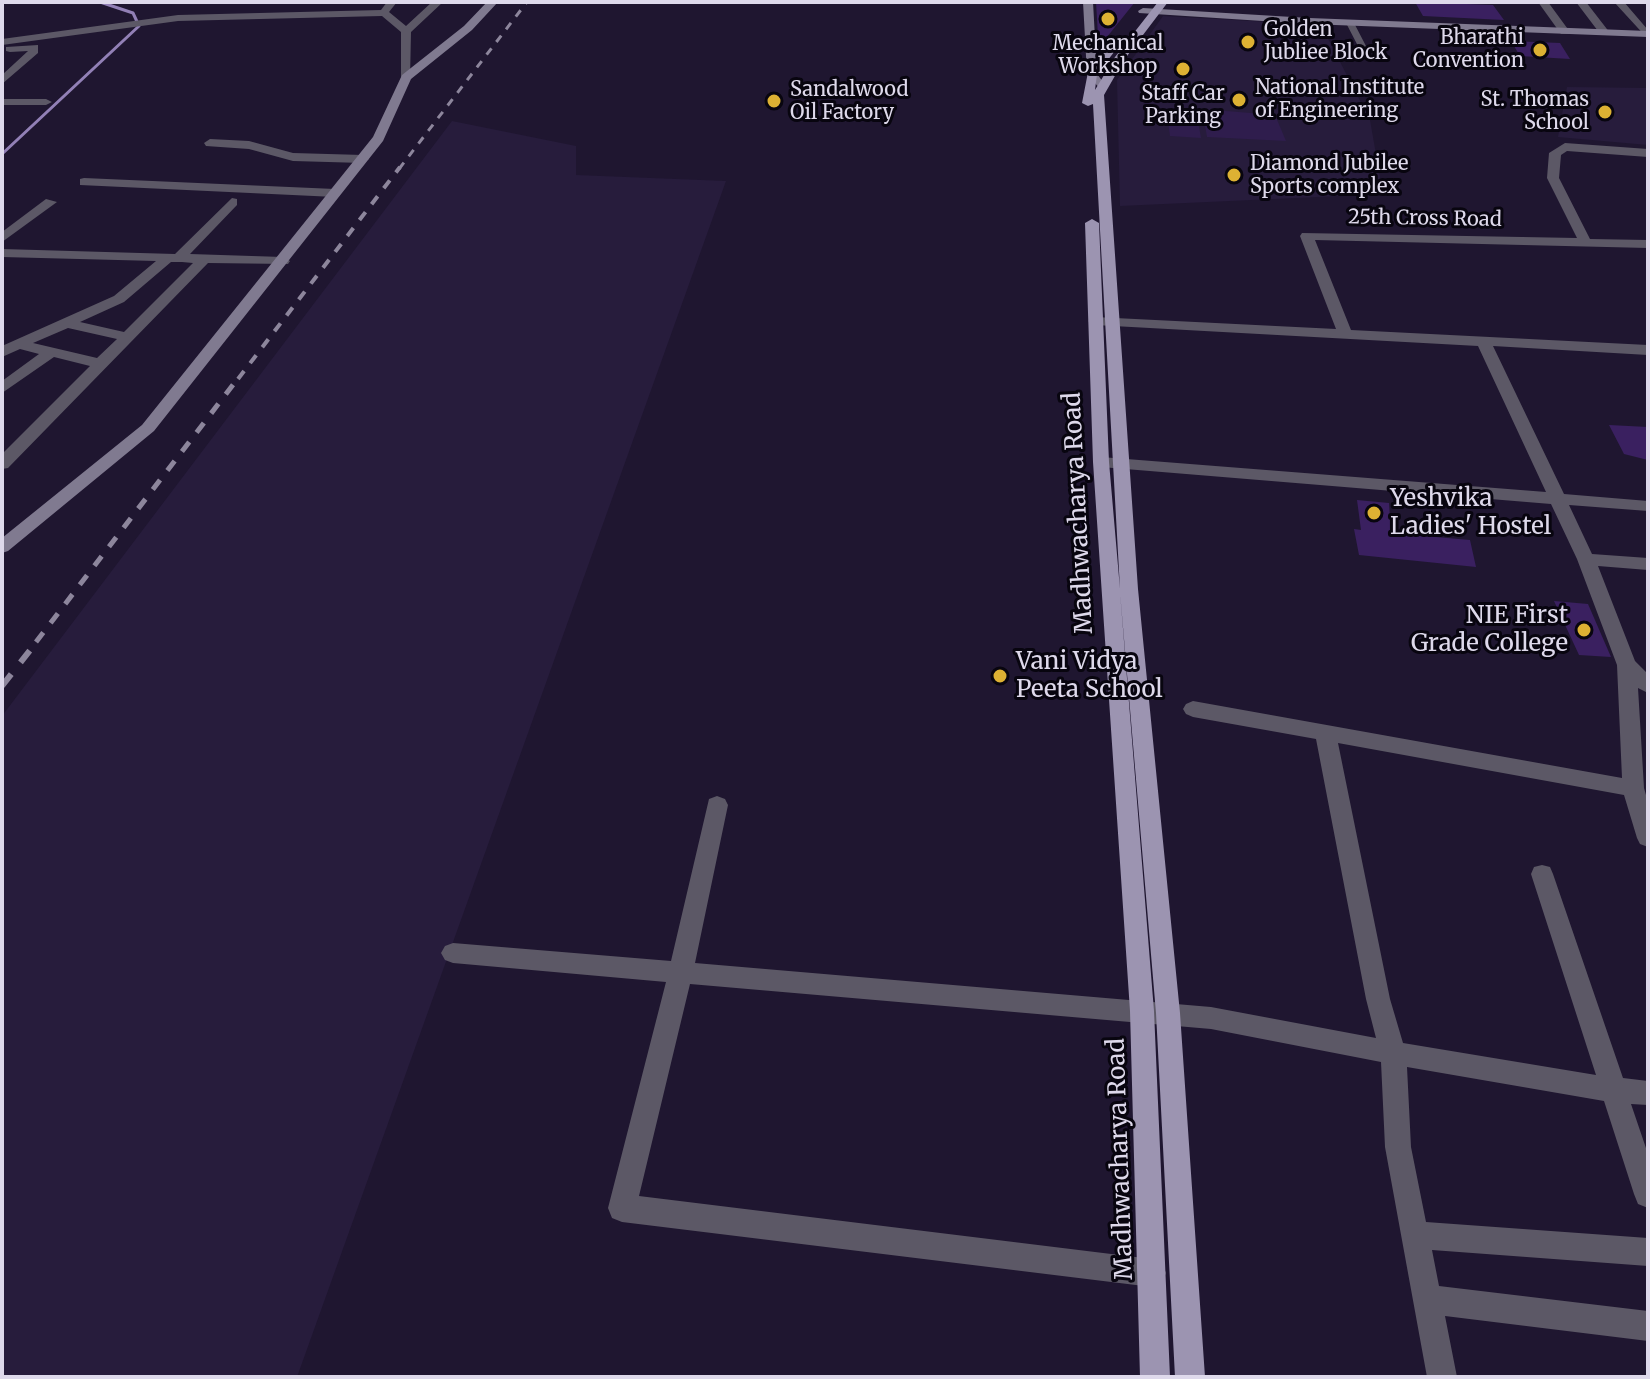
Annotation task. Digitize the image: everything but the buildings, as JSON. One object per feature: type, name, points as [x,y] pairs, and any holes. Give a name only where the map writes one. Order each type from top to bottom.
[{"type":"main road","points":[[1096,80],[1149,8],[1163,2]]},
{"type":"main road","name":"Madhwacharya Road","points":[[1096,80],[1103,322],[1142,1011],[1155,1377]]},
{"type":"main road","name":"Madhwacharya Road","points":[[1111,463],[1129,589],[1168,1013],[1190,1377]]},
{"type":"street","points":[[384,13],[392,2]]},
{"type":"street","points":[[5,542],[148,428],[283,261],[379,138],[406,77],[406,31],[438,2]]},
{"type":"street","points":[[406,77],[468,28],[493,2]]},
{"type":"street","points":[[1088,2],[1096,80]]},
{"type":"street","points":[[1543,2],[1565,32]]},
{"type":"street","points":[[1581,2],[1605,33]]},
{"type":"street","points":[[1619,2],[1647,35]]},
{"type":"street","points":[[1149,8],[1349,23],[1647,35]]},
{"type":"street","points":[[2,42],[118,24],[230,15],[384,13],[406,31]]},
{"type":"street","points":[[1349,23],[1363,46]]},
{"type":"street","points":[[2,50],[93,35],[118,24]]},
{"type":"street","points":[[2,81],[34,51],[34,47]]},
{"type":"street","points":[[2,102],[46,102]]},
{"type":"street","points":[[210,143],[249,145],[293,157],[363,159]]},
{"type":"street","points":[[1586,243],[1553,178],[1555,153],[1565,147],[1648,153]]},
{"type":"street","points":[[84,182],[335,193]]},
{"type":"street","points":[[2,238],[51,202]]},
{"type":"street","points":[[2,352],[119,299],[172,260],[232,202]]},
{"type":"street","name":"25th Cross Road","points":[[1346,335],[1307,236],[1648,244]]},
{"type":"street","points":[[2,253],[283,261]]},
{"type":"street","points":[[2,464],[203,260]]},
{"type":"street","points":[[1103,322],[1648,350]]},
{"type":"street","points":[[66,323],[127,337]]},
{"type":"street","points":[[1483,341],[1648,686]]},
{"type":"street","points":[[17,344],[102,364]]},
{"type":"street","points":[[2,388],[50,353]]},
{"type":"street","points":[[1111,463],[1648,506]]},
{"type":"street","points":[[1586,559],[1648,564]]},
{"type":"street","points":[[1638,665],[1633,788],[1648,838]]},
{"type":"street","points":[[1193,709],[1633,788]]},
{"type":"street","points":[[1325,732],[1378,999],[1393,1053],[1398,1147],[1413,1235],[1444,1377]]},
{"type":"street","points":[[717,805],[681,972],[622,1208],[1152,1273]]},
{"type":"street","points":[[1542,874],[1648,1194]]},
{"type":"street","points":[[453,953],[1211,1018],[1393,1053],[1648,1093]]},
{"type":"street","points":[[1413,1235],[1648,1252]]},
{"type":"street","points":[[1427,1299],[1648,1326]]},
{"type":"shaded area","name":"National Institute of Engineering","points":[[1163,16],[1321,25],[1370,120],[1383,194],[1120,206],[1117,80],[1138,51],[1157,46],[1148,37]]},
{"type":"shaded area","name":"St. Thomas School","points":[[1567,87],[1648,88],[1648,145],[1558,137]]},
{"type":"shaded area","points":[[1202,109],[1275,115],[1286,141],[1207,137]]},
{"type":"shaded area","points":[[1167,114],[1197,115],[1201,138],[1170,136]]},
{"type":"shaded area","points":[[452,121],[576,146],[576,175],[726,181],[297,1377],[2,1377],[2,716]]},
{"type":"waterway","points":[[2,154],[139,26],[133,13],[100,2]]},
{"type":"railway","points":[[399,169],[527,2]]},
{"type":"railway","points":[[238,379],[400,167]]},
{"type":"railway","points":[[36,642],[239,377]]},
{"type":"railway","points":[[2,686],[38,640]]},
{"type":"place","name":"Mechanical Workshop","points":[[1108,19]]},
{"type":"place","name":"Golden Jubliee Block","points":[[1248,42]]},
{"type":"place","name":"Bharathi Convention","points":[[1540,50]]},
{"type":"place","name":"Staff Car Parking","points":[[1183,69]]},
{"type":"place","name":"National Institute of Engineering","points":[[1239,100]]},
{"type":"place","name":"Sandalwood Oil Factory","points":[[774,101]]},
{"type":"place","name":"St. Thomas School","points":[[1605,112]]},
{"type":"place","name":"Diamond Jubilee Sports complex","points":[[1234,175]]},
{"type":"place","name":"Yeshvika Ladies' Hostel","points":[[1374,513]]},
{"type":"place","name":"NIE First Grade College","points":[[1584,630]]},
{"type":"place","name":"Vani Vidya Peeta School","points":[[1000,676]]}]
